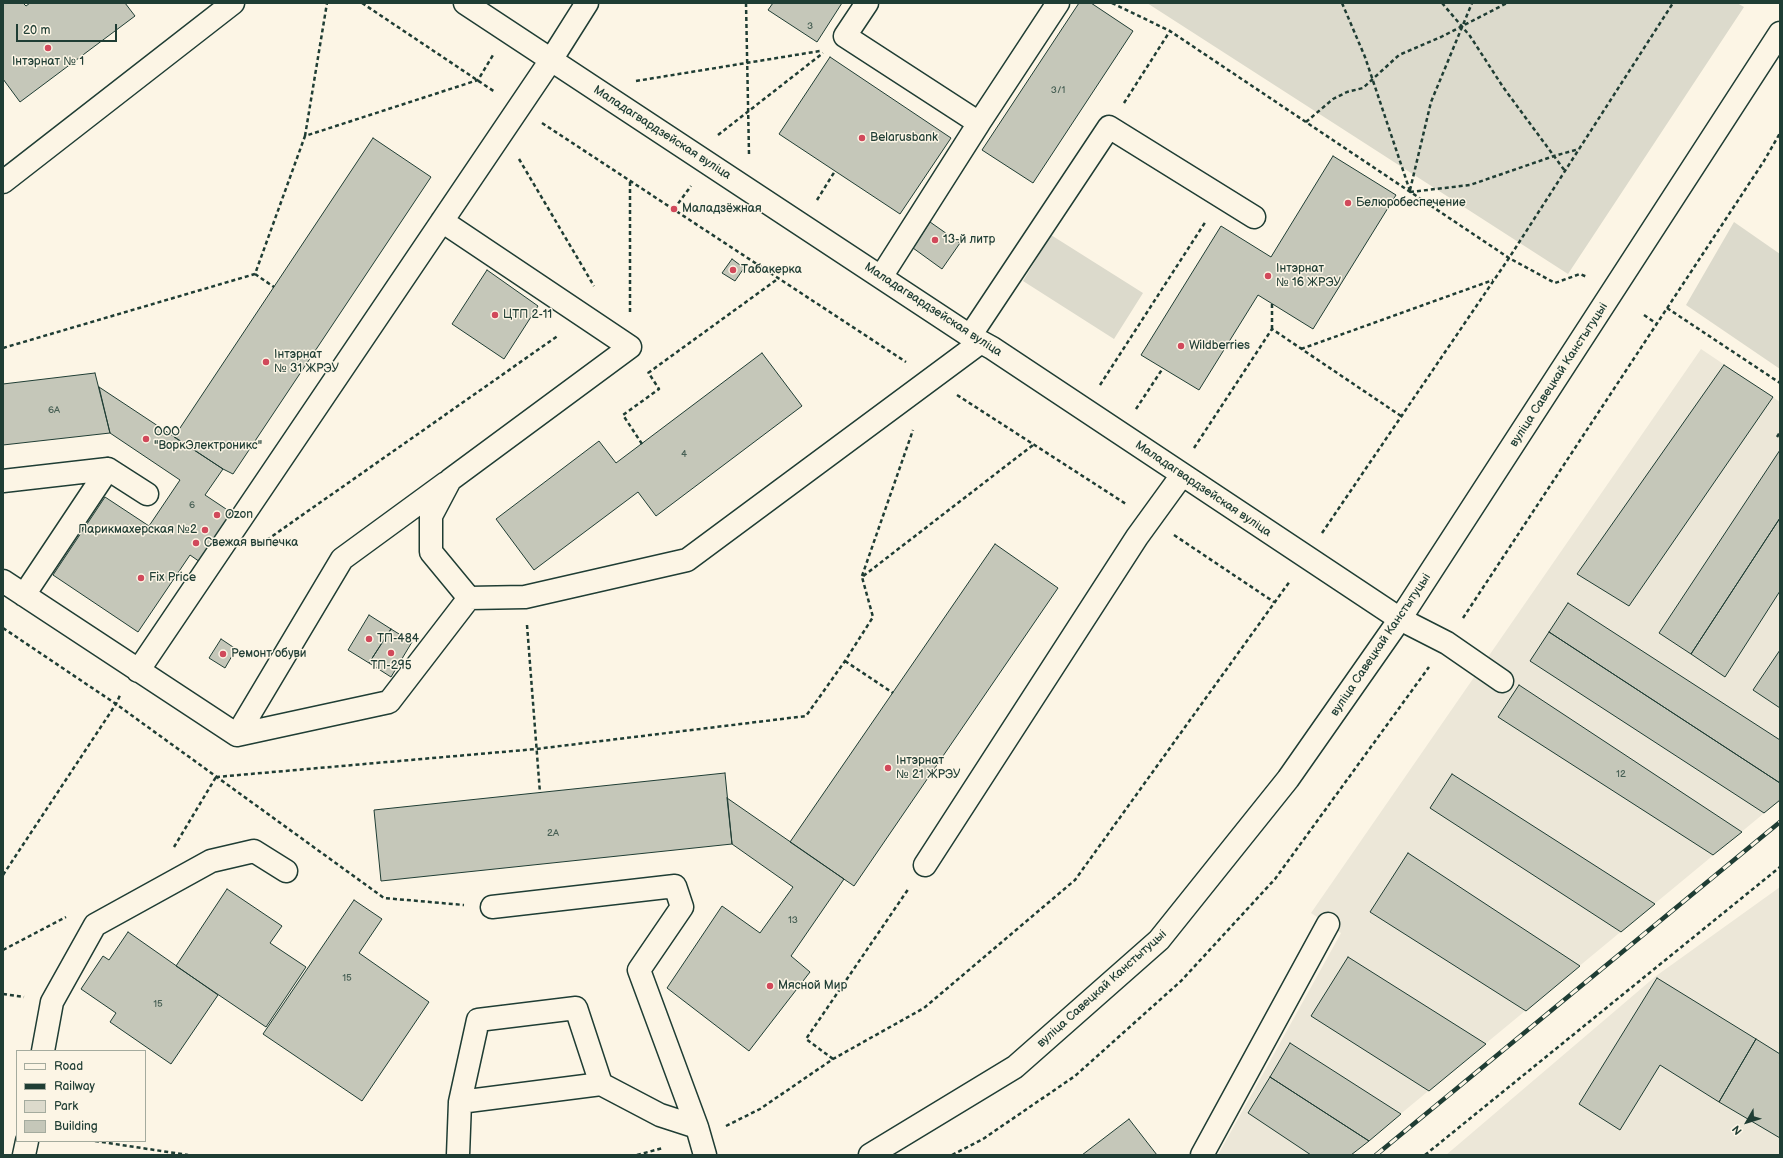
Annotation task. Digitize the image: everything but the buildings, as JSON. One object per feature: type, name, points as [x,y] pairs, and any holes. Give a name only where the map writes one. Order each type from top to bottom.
[{"type":"main road","points":[[3,182],[233,3]]},
{"type":"main road","name":"Маладагвардзейская вуліца","points":[[465,3],[1400,619],[1447,643],[1502,681]]},
{"type":"main road","points":[[134,669],[519,108],[587,3]]},
{"type":"main road","points":[[867,3],[845,36],[979,123]]},
{"type":"main road","points":[[881,277],[979,123],[1058,3]]},
{"type":"main road","name":"вуліца Савецкай Канстытуцыі","points":[[870,1155],[1015,1067],[1159,940],[1288,779],[1400,619],[1780,33]]},
{"type":"main road","points":[[469,598],[526,597],[687,560],[931,378],[976,339],[1109,127],[1254,217]]},
{"type":"main road","points":[[236,735],[342,559],[630,347],[442,221]]},
{"type":"main road","points":[[24,595],[108,469]]},
{"type":"main road","points":[[3,481],[108,469],[147,494]]},
{"type":"main road","points":[[925,865],[1137,538],[1182,475]]},
{"type":"main road","points":[[450,480],[431,516],[431,552],[469,598]]},
{"type":"main road","points":[[3,581],[236,735],[389,702],[469,598]]},
{"type":"main road","points":[[43,1050],[52,1002],[95,925],[211,861],[254,851],[286,871]]},
{"type":"main road","points":[[492,907],[675,886],[682,907],[639,970],[701,1140]]},
{"type":"main road","points":[[1202,1155],[1328,924]]},
{"type":"main road","points":[[458,1155],[460,1102],[478,1020],[576,1008],[601,1084]]},
{"type":"main road","points":[[460,1102],[601,1084],[660,1115],[701,1140]]},
{"type":"main road","points":[[24,1155],[27,1142]]},
{"type":"path","points":[[255,274],[305,136],[327,3]]},
{"type":"path","points":[[362,3],[630,181],[1033,445],[1150,519],[1274,602]]},
{"type":"path","points":[[746,3],[749,156]]},
{"type":"path","points":[[1112,3],[1170,31],[1509,258],[1555,283],[1580,274],[1589,278]]},
{"type":"path","points":[[1342,3],[1372,79],[1410,192]]},
{"type":"path","points":[[1442,3],[1462,26],[1503,87],[1565,171]]},
{"type":"path","points":[[1410,192],[1431,102],[1472,3]]},
{"type":"path","points":[[1306,122],[1333,100],[1347,92],[1363,88],[1399,55],[1441,37],[1507,3]]},
{"type":"path","points":[[637,1155],[701,1140],[760,1109],[833,1059],[924,1008],[1075,880],[1307,557],[1509,258],[1673,3]]},
{"type":"path","points":[[1109,127],[1170,31]]},
{"type":"path","points":[[635,81],[827,50],[718,135]]},
{"type":"path","points":[[305,136],[478,80]]},
{"type":"path","points":[[952,1155],[983,1139],[1075,1076],[1181,981],[1275,879],[1447,643],[1764,161],[1780,133]]},
{"type":"path","points":[[1410,192],[1470,185],[1579,148]]},
{"type":"path","points":[[258,546],[585,317],[605,305],[519,158]]},
{"type":"path","points":[[817,200],[835,171]]},
{"type":"path","points":[[630,181],[630,347],[659,389],[623,415],[642,444]]},
{"type":"path","points":[[1099,387],[1222,197]]},
{"type":"path","points":[[255,274],[274,287]]},
{"type":"path","points":[[3,348],[255,274]]},
{"type":"path","points":[[648,373],[779,278]]},
{"type":"path","points":[[1301,349],[1494,280]]},
{"type":"path","points":[[1193,449],[1272,329],[1272,304]]},
{"type":"path","points":[[1667,308],[1780,383]]},
{"type":"path","points":[[1644,315],[1657,324]]},
{"type":"path","points":[[1272,329],[1401,416]]},
{"type":"path","points":[[1135,411],[1163,368]]},
{"type":"path","points":[[216,777],[536,749],[806,716],[845,661],[873,617],[862,577],[916,422]]},
{"type":"path","points":[[1777,437],[1780,432]]},
{"type":"path","points":[[862,577],[1033,445]]},
{"type":"path","points":[[526,597],[540,793]]},
{"type":"path","points":[[3,628],[116,704],[384,898],[492,907]]},
{"type":"path","points":[[845,661],[893,693]]},
{"type":"path","points":[[3,875],[116,704],[134,669]]},
{"type":"path","points":[[172,851],[216,777]]},
{"type":"path","points":[[833,1059],[806,1039],[925,865]]},
{"type":"path","points":[[1425,1155],[1780,867]]},
{"type":"path","points":[[102,1142],[188,1155]]},
{"type":"shaded area","points":[[1701,349],[1780,402],[1780,800],[1351,1155],[1218,1155],[1341,933],[1311,913]]},
{"type":"shaded area","points":[[1780,887],[1780,1155],[1446,1155],[1656,976]]},
{"type":"green space","points":[[1147,3],[1737,3],[1744,7],[1568,274]]},
{"type":"green space","points":[[1734,222],[1780,254],[1780,369],[1686,305]]},
{"type":"green space","points":[[1051,235],[1143,293],[1114,339],[1023,281]]},
{"type":"railway","points":[[1376,1155],[1780,822]]},
{"type":"place","name":"Інтэрнат № 1","points":[[48,48]]},
{"type":"place","name":"Belarusbank","points":[[862,138]]},
{"type":"place","name":"Белюробеспечение","points":[[1348,203]]},
{"type":"place","name":"Маладзёжная","points":[[674,209]]},
{"type":"place","name":"13-й литр","points":[[935,240]]},
{"type":"place","name":"Табакерка","points":[[733,270]]},
{"type":"place","name":"Інтэрнат № 16 ЖРЭУ","points":[[1268,276]]},
{"type":"place","name":"ЦТП 2-11","points":[[495,315]]},
{"type":"place","name":"Wildberries","points":[[1181,346]]},
{"type":"place","name":"Інтэрнат № 31 ЖРЭУ","points":[[266,362]]},
{"type":"place","name":"ООО \"ВоркЭлектроникс\"","points":[[146,439]]},
{"type":"place","name":"Ozon","points":[[217,515]]},
{"type":"place","name":"Парикмахерская №2","points":[[205,530]]},
{"type":"place","name":"Свежая выпечка","points":[[196,543]]},
{"type":"place","name":"Fix Price","points":[[141,578]]},
{"type":"place","name":"ТП-484","points":[[369,639]]},
{"type":"place","name":"ТП-295","points":[[391,653]]},
{"type":"place","name":"Ремонт обуви","points":[[223,654]]},
{"type":"place","name":"Інтэрнат № 21 ЖРЭУ","points":[[888,768]]},
{"type":"place","name":"Мясной Мир","points":[[770,986]]}]
